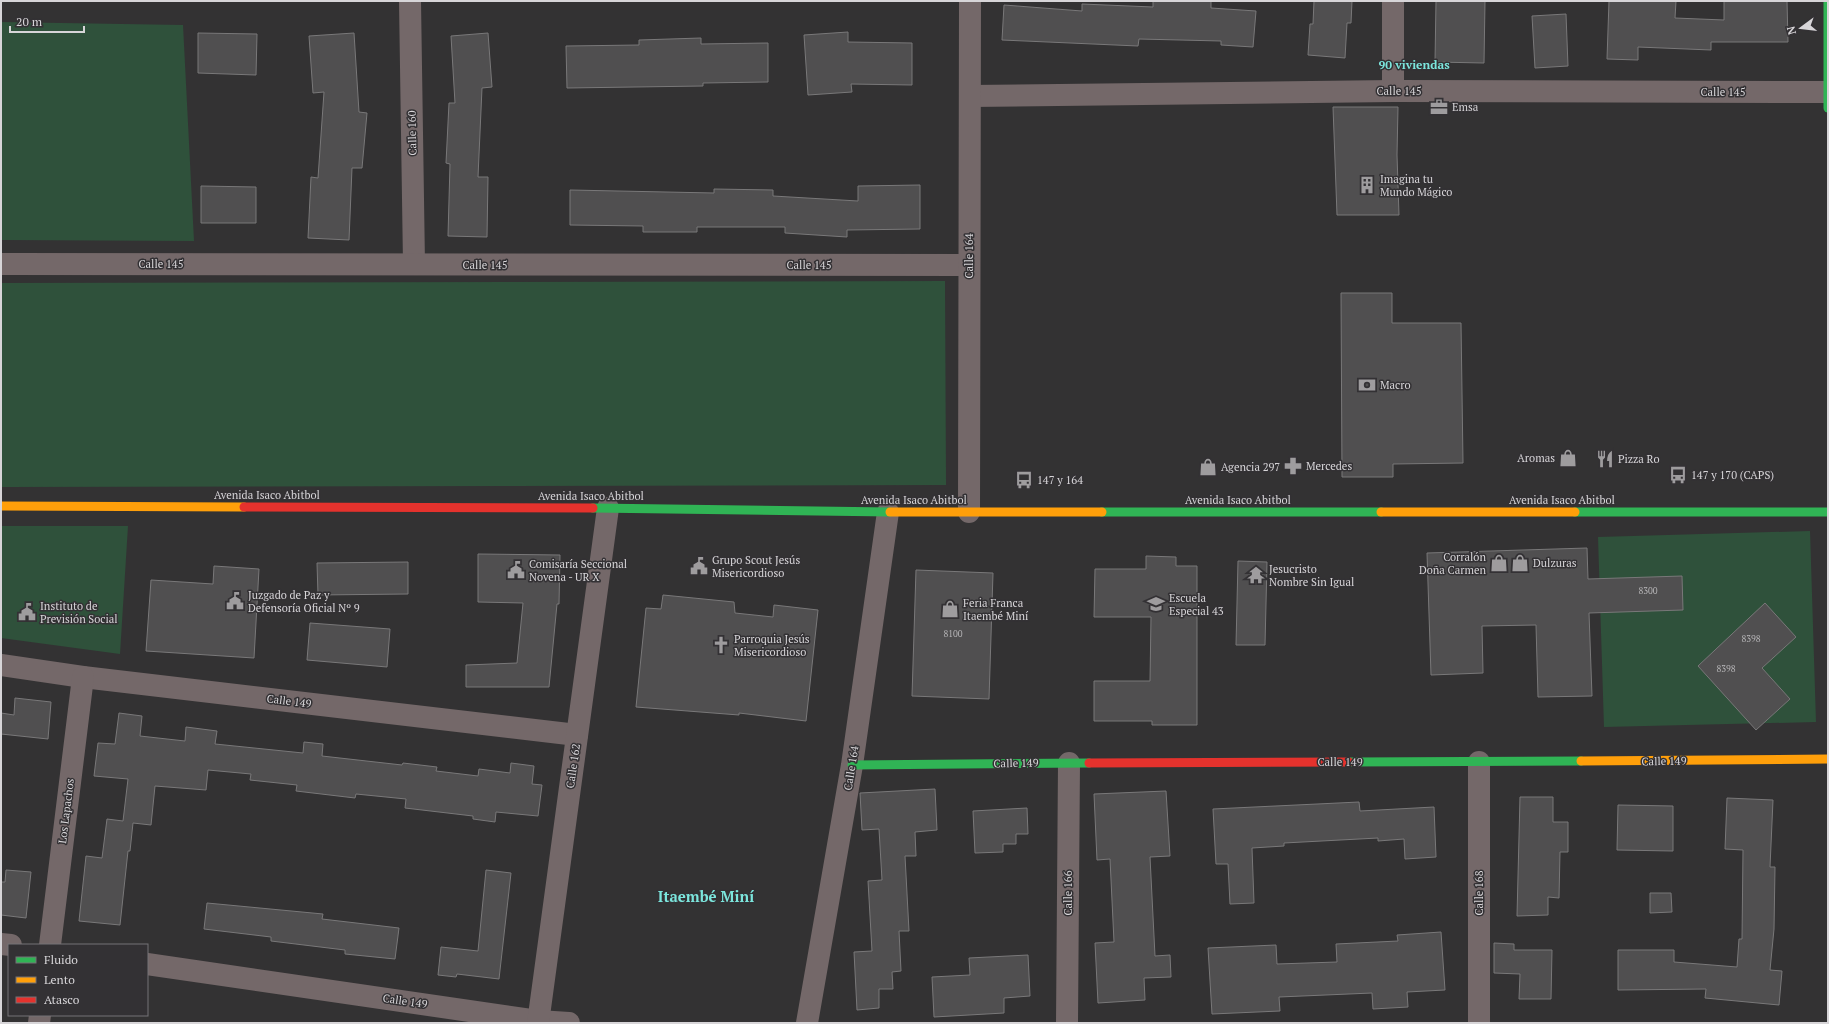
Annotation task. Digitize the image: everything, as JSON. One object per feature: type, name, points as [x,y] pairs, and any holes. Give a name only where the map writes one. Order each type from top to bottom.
[{"type":"main road","points":[[1828,1],[1828,108]]},
{"type":"main road","name":"Avenida Isaco Abitbol","points":[[1,506],[608,508],[888,512],[1828,512]]},
{"type":"main road","name":"Calle 149","points":[[852,765],[1828,759]]},
{"type":"street","name":"Calle 160","points":[[410,1],[414,264]]},
{"type":"street","name":"Calle 164","points":[[969,512],[968,265],[970,1]]},
{"type":"street","points":[[1393,1],[1393,91]]},
{"type":"street","name":"Calle 145","points":[[970,96],[1393,91],[1828,92]]},
{"type":"street","name":"Calle 145","points":[[1,264],[968,265]]},
{"type":"street","name":"Calle 162","points":[[538,1022],[608,508]]},
{"type":"street","name":"Calle 164","points":[[807,1023],[852,765],[888,512]]},
{"type":"street","name":"Calle 149","points":[[1,665],[83,677],[577,735]]},
{"type":"street","name":"Los Lapachos","points":[[50,944],[83,677]]},
{"type":"street","name":"Calle 168","points":[[1479,762],[1479,1023]]},
{"type":"street","name":"Calle 166","points":[[1067,1023],[1069,763]]},
{"type":"street","name":"Calle 149","points":[[148,964],[538,1022],[569,1023]]},
{"type":"green space","points":[[1,22],[183,25],[194,241],[1,240]]},
{"type":"green space","points":[[945,281],[946,485],[1,487],[1,283]]},
{"type":"green space","points":[[1,526],[128,526],[120,654],[1,638]]},
{"type":"green space","points":[[1810,531],[1816,722],[1604,727],[1598,537]]},
{"type":"building","points":[[1153,1],[1211,1],[1211,8],[1256,11],[1253,47],[1221,45],[1221,41],[1139,39],[1138,46],[1002,40],[1004,5],[1082,11],[1082,4],[1153,7]]},
{"type":"building","points":[[1314,1],[1352,1],[1351,23],[1347,23],[1345,58],[1308,55],[1310,24],[1313,24]]},
{"type":"building","points":[[1436,1],[1485,1],[1484,63],[1435,62]]},
{"type":"building","points":[[1609,1],[1676,1],[1675,18],[1724,20],[1724,1],[1787,1],[1788,42],[1711,42],[1711,50],[1638,47],[1638,60],[1607,59]]},
{"type":"building","points":[[1566,14],[1568,66],[1535,68],[1532,16]]},
{"type":"building","points":[[848,32],[848,42],[912,43],[912,85],[851,84],[852,92],[808,95],[804,35]]},
{"type":"building","points":[[198,33],[257,34],[256,75],[198,73]]},
{"type":"building","points":[[354,33],[359,112],[367,113],[362,168],[352,168],[349,240],[308,238],[311,177],[318,178],[324,92],[313,93],[309,36]]},
{"type":"building","points":[[488,33],[492,87],[482,88],[478,177],[488,177],[487,237],[448,236],[450,164],[446,163],[449,103],[455,103],[451,36]]},
{"type":"building","points":[[701,38],[701,44],[768,43],[768,82],[703,83],[703,86],[567,88],[566,46],[639,45],[639,40]]},
{"type":"building","name":"Imagina tu Mundo Mágico","points":[[1333,107],[1398,107],[1397,155],[1399,215],[1337,215]]},
{"type":"building","points":[[920,185],[920,229],[847,230],[847,237],[785,233],[785,227],[697,227],[697,232],[643,232],[643,226],[570,225],[570,190],[714,193],[714,189],[773,190],[773,196],[858,201],[858,186]]},
{"type":"building","points":[[201,186],[256,187],[256,223],[201,223]]},
{"type":"building","points":[[1341,293],[1392,293],[1392,323],[1461,323],[1463,463],[1393,464],[1393,477],[1342,477]]},
{"type":"building","points":[[1587,548],[1588,579],[1682,576],[1683,610],[1589,613],[1592,696],[1538,697],[1536,625],[1482,626],[1483,673],[1431,675],[1427,553]]},
{"type":"building","points":[[478,554],[560,555],[559,604],[557,604],[549,687],[466,687],[466,665],[517,663],[523,603],[478,602]]},
{"type":"building","points":[[1146,556],[1176,557],[1176,566],[1197,566],[1197,725],[1152,725],[1152,721],[1094,721],[1094,681],[1150,681],[1151,617],[1094,617],[1095,569],[1146,569]]},
{"type":"building","points":[[1238,561],[1267,562],[1265,645],[1236,645]]},
{"type":"building","points":[[408,562],[408,594],[318,595],[317,563]]},
{"type":"building","points":[[214,566],[259,569],[254,658],[146,651],[151,580],[213,584]]},
{"type":"building","points":[[916,570],[993,573],[989,699],[912,696]]},
{"type":"building","points":[[663,595],[734,602],[735,613],[773,617],[774,605],[818,610],[806,721],[739,713],[739,715],[636,707],[646,608],[661,609]]},
{"type":"building","points":[[1765,603],[1796,637],[1762,668],[1790,699],[1756,730],[1698,666]]},
{"type":"building","points":[[310,623],[390,629],[387,667],[307,660]]},
{"type":"building","points":[[15,698],[51,702],[48,739],[1,734],[1,713],[14,715]]},
{"type":"building","points":[[119,713],[142,716],[140,736],[185,741],[186,727],[217,731],[215,744],[303,753],[304,742],[323,744],[322,756],[402,765],[403,763],[437,767],[436,771],[478,776],[479,769],[510,773],[511,763],[534,766],[532,784],[542,785],[538,816],[496,812],[495,822],[473,819],[473,816],[405,808],[406,799],[356,794],[355,798],[296,791],[297,785],[250,780],[251,774],[208,770],[206,790],[155,786],[151,825],[133,823],[130,851],[128,851],[120,925],[79,921],[86,856],[102,858],[107,819],[123,821],[128,779],[94,776],[98,743],[115,744]]},
{"type":"building","points":[[935,789],[937,830],[915,832],[916,856],[905,856],[909,931],[899,931],[901,971],[892,972],[893,989],[879,989],[879,1008],[857,1010],[854,952],[872,951],[868,881],[882,880],[879,829],[862,830],[860,793]]},
{"type":"building","points":[[1166,791],[1170,856],[1150,857],[1155,956],[1170,955],[1171,977],[1144,978],[1145,1000],[1098,1003],[1095,943],[1114,942],[1110,859],[1097,860],[1094,794]]},
{"type":"building","points":[[1520,797],[1553,797],[1553,822],[1568,822],[1568,852],[1560,852],[1559,898],[1548,897],[1548,915],[1517,916]]},
{"type":"building","points":[[1727,798],[1773,800],[1770,867],[1775,867],[1774,929],[1770,970],[1782,971],[1779,1005],[1705,998],[1706,989],[1618,990],[1618,950],[1674,950],[1674,962],[1737,967],[1739,939],[1742,939],[1743,850],[1725,849]]},
{"type":"building","points":[[1359,802],[1360,811],[1434,807],[1436,857],[1405,859],[1404,839],[1378,841],[1378,838],[1284,843],[1284,846],[1252,848],[1254,903],[1230,904],[1228,864],[1216,864],[1213,809]]},
{"type":"building","points":[[1618,805],[1673,806],[1673,851],[1617,850]]},
{"type":"building","points":[[1027,808],[1028,834],[1016,834],[1016,844],[1003,844],[1003,852],[975,853],[973,811]]},
{"type":"building","points":[[6,870],[31,872],[26,918],[1,915],[1,882],[5,882]]},
{"type":"building","points":[[486,870],[511,873],[499,979],[457,974],[456,977],[438,975],[441,947],[478,951]]},
{"type":"building","points":[[1650,893],[1671,893],[1672,912],[1650,913]]},
{"type":"building","points":[[207,903],[323,914],[322,919],[399,928],[395,959],[345,954],[345,950],[271,941],[271,937],[204,929]]},
{"type":"building","points":[[1441,932],[1445,990],[1407,992],[1408,1007],[1373,1009],[1372,993],[1279,997],[1280,1011],[1212,1014],[1208,948],[1276,945],[1277,964],[1337,962],[1336,944],[1398,941],[1397,935]]},
{"type":"building","points":[[1494,943],[1514,944],[1514,950],[1552,950],[1551,999],[1519,999],[1520,974],[1494,973]]},
{"type":"building","points":[[1028,955],[1030,996],[1004,998],[1004,1013],[934,1017],[932,977],[970,975],[969,958]]},
{"type":"traffic: fast","points":[[1828,1],[1828,108]]},
{"type":"traffic: fast","points":[[593,508],[890,512]]},
{"type":"traffic: fast","points":[[1102,512],[1381,512]]},
{"type":"traffic: fast","points":[[1575,512],[1828,512]]},
{"type":"traffic: fast","points":[[1349,762],[1581,761]]},
{"type":"traffic: fast","points":[[852,765],[1089,763]]},
{"type":"traffic: slow","points":[[1,506],[244,507]]},
{"type":"traffic: slow","points":[[890,512],[1102,512]]},
{"type":"traffic: slow","points":[[1381,512],[1575,512]]},
{"type":"traffic: slow","points":[[1581,761],[1828,759]]},
{"type":"traffic: jam","points":[[244,507],[593,508]]},
{"type":"traffic: jam","points":[[1089,763],[1349,762]]},
{"type":"place","name":"Emsa","points":[[1439,107]]},
{"type":"place","name":"Imagina tu Mundo Mágico","points":[[1367,185]]},
{"type":"place","name":"Macro","points":[[1367,385]]},
{"type":"place","name":"Aromas","points":[[1568,458]]},
{"type":"place","name":"Pizza Ro","points":[[1605,459]]},
{"type":"place","name":"Mercedes","points":[[1293,466]]},
{"type":"place","name":"Agencia 297","points":[[1208,467]]},
{"type":"place","name":"147 y 170 (CAPS)","points":[[1678,475]]},
{"type":"place","name":"147 y 164","points":[[1024,480]]},
{"type":"place","name":"Corralón Doña Carmen","points":[[1499,563]]},
{"type":"place","name":"Dulzuras","points":[[1520,563]]},
{"type":"place","name":"Grupo Scout Jesús Misericordioso","points":[[699,566]]},
{"type":"place","name":"Comisaría Seccional Novena - UR X","points":[[516,570]]},
{"type":"place","name":"Jesucristo Nombre Sin Igual","points":[[1256,575]]},
{"type":"place","name":"Juzgado de Paz y Defensoría Oficial Nº 9","points":[[235,601]]},
{"type":"place","name":"Escuela Especial 43","points":[[1156,604]]},
{"type":"place","name":"Feria Franca Itaembé Miní","points":[[950,609]]},
{"type":"place","name":"Instituto de Previsión Social","points":[[27,612]]},
{"type":"place","name":"Parroquia Jesús Misericordioso","points":[[721,645]]},
{"type":"district","name":"90 viviendas","points":[[1414,64]]},
{"type":"district","name":"Itaembé Miní","points":[[706,896]]}]
